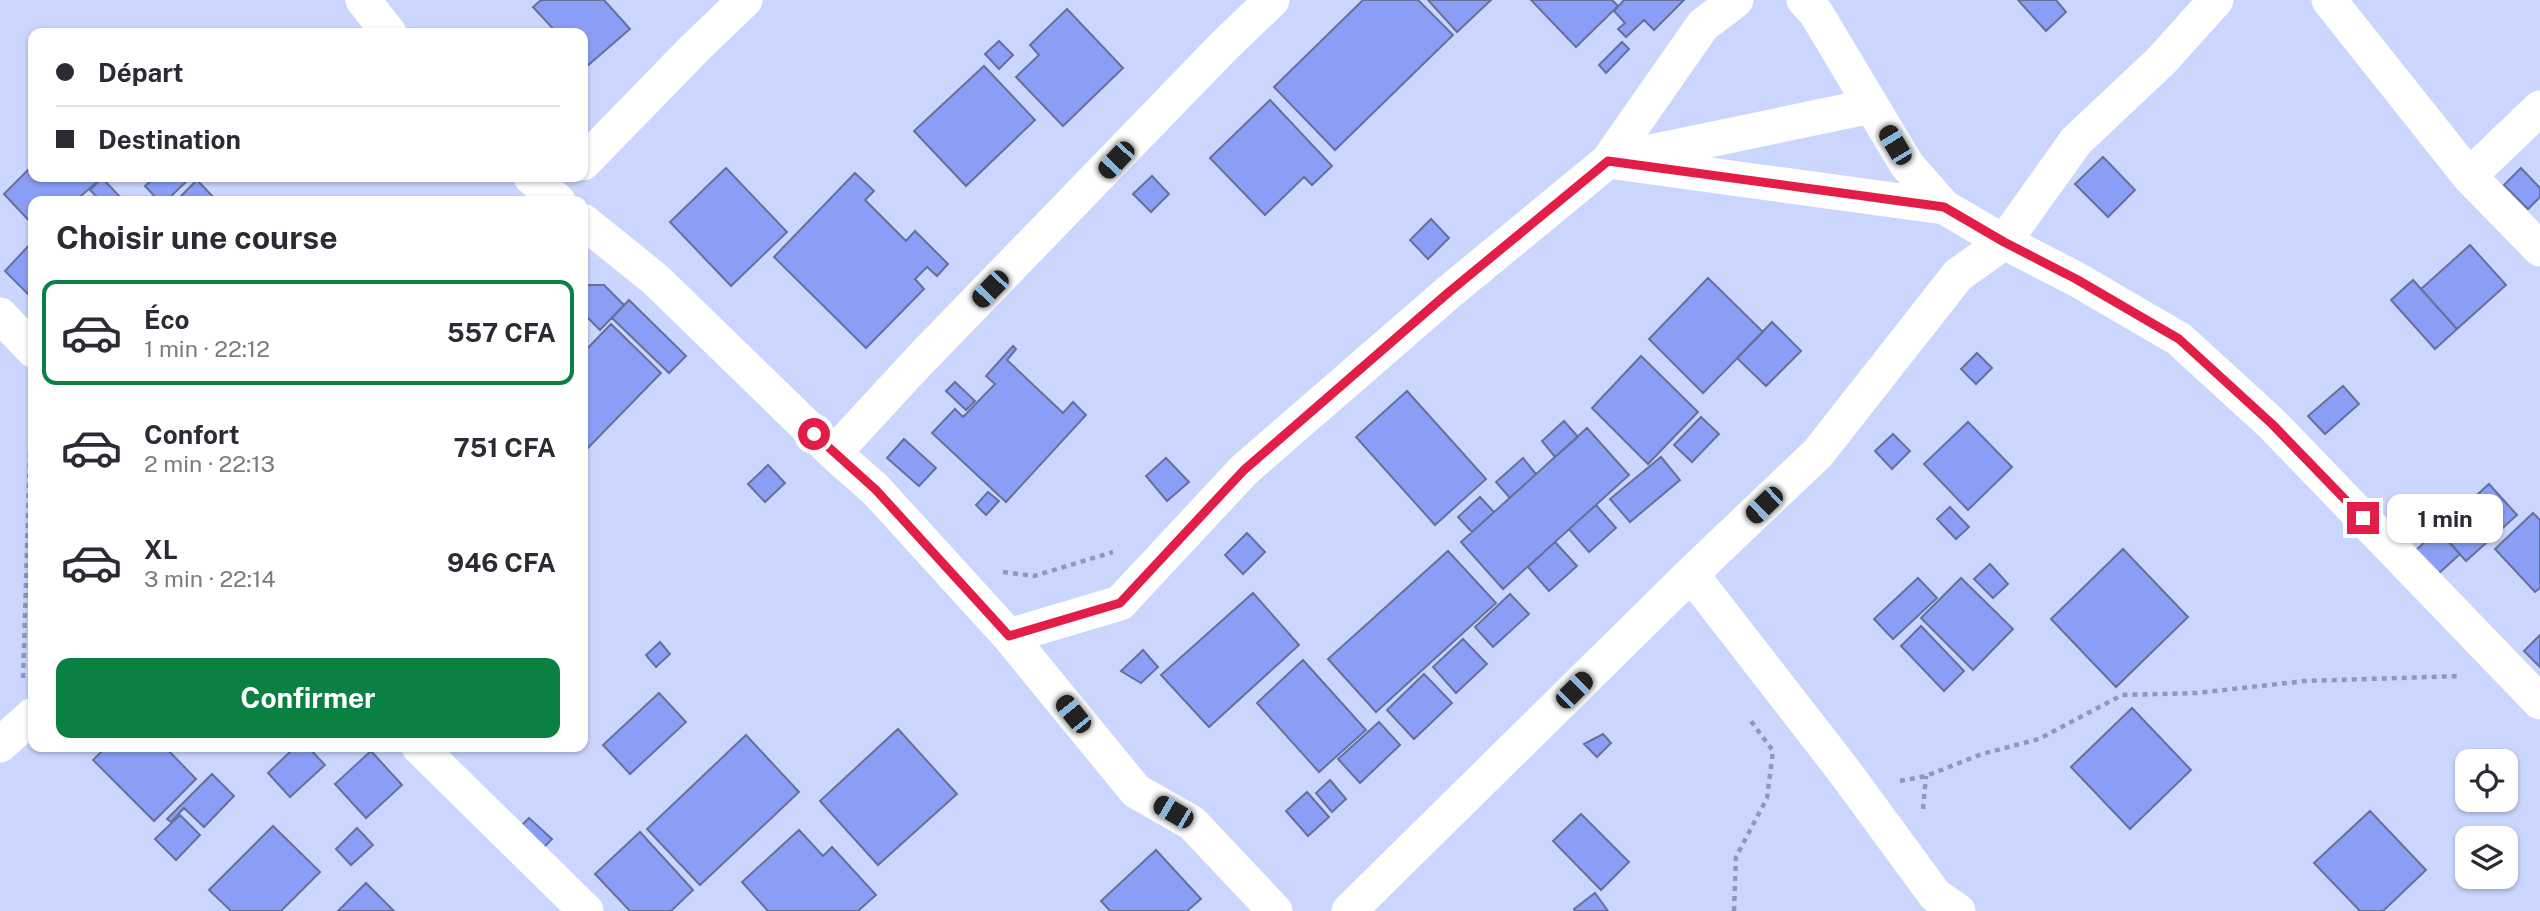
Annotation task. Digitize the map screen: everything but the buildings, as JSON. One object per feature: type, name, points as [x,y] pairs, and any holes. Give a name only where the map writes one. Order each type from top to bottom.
[{"type":"street","points":[[363,0],[385,28]]},
{"type":"street","points":[[695,48],[707,0]]},
{"type":"street","points":[[588,158],[745,0]]},
{"type":"street","points":[[834,453],[918,362],[1224,46],[1272,0]]},
{"type":"street","points":[[1009,636],[1120,603],[1244,470],[1449,292],[1608,161],[1703,25],[1736,0]]},
{"type":"street","points":[[1804,0],[1816,13],[1907,165],[1944,207],[2179,339],[2272,424],[2540,702]]},
{"type":"street","points":[[1349,911],[1691,574],[1818,453],[1958,275],[2004,242],[2076,141],[2161,61],[2216,0]]},
{"type":"street","points":[[2329,0],[2469,176],[2540,249]]},
{"type":"street","points":[[1608,161],[1871,106]]},
{"type":"street","points":[[2469,176],[2540,108]]},
{"type":"street","points":[[1608,161],[1944,207]]},
{"type":"street","points":[[588,225],[656,280],[834,453],[876,490],[1009,636],[1136,791],[1192,822],[1275,911]]},
{"type":"street","points":[[0,315],[28,345]]},
{"type":"street","points":[[1691,574],[1844,771],[1935,895],[1958,911]]},
{"type":"street","points":[[424,752],[586,911]]},
{"type":"path","points":[[18,729],[28,476]]},
{"type":"path","points":[[944,565],[1034,576],[1122,550]]},
{"type":"path","points":[[1844,771],[1903,781],[1926,775],[1983,754],[2039,739],[2122,695],[2197,693],[2305,681],[2452,677],[2508,668]]},
{"type":"path","points":[[1734,911],[1736,857],[1767,798],[1773,751],[1750,719]]},
{"type":"route","points":[[814,434],[876,490],[1009,636],[1120,603],[1244,470],[1449,292],[1608,161],[1944,207],[2179,339],[2272,424],[2363,518]]}]
